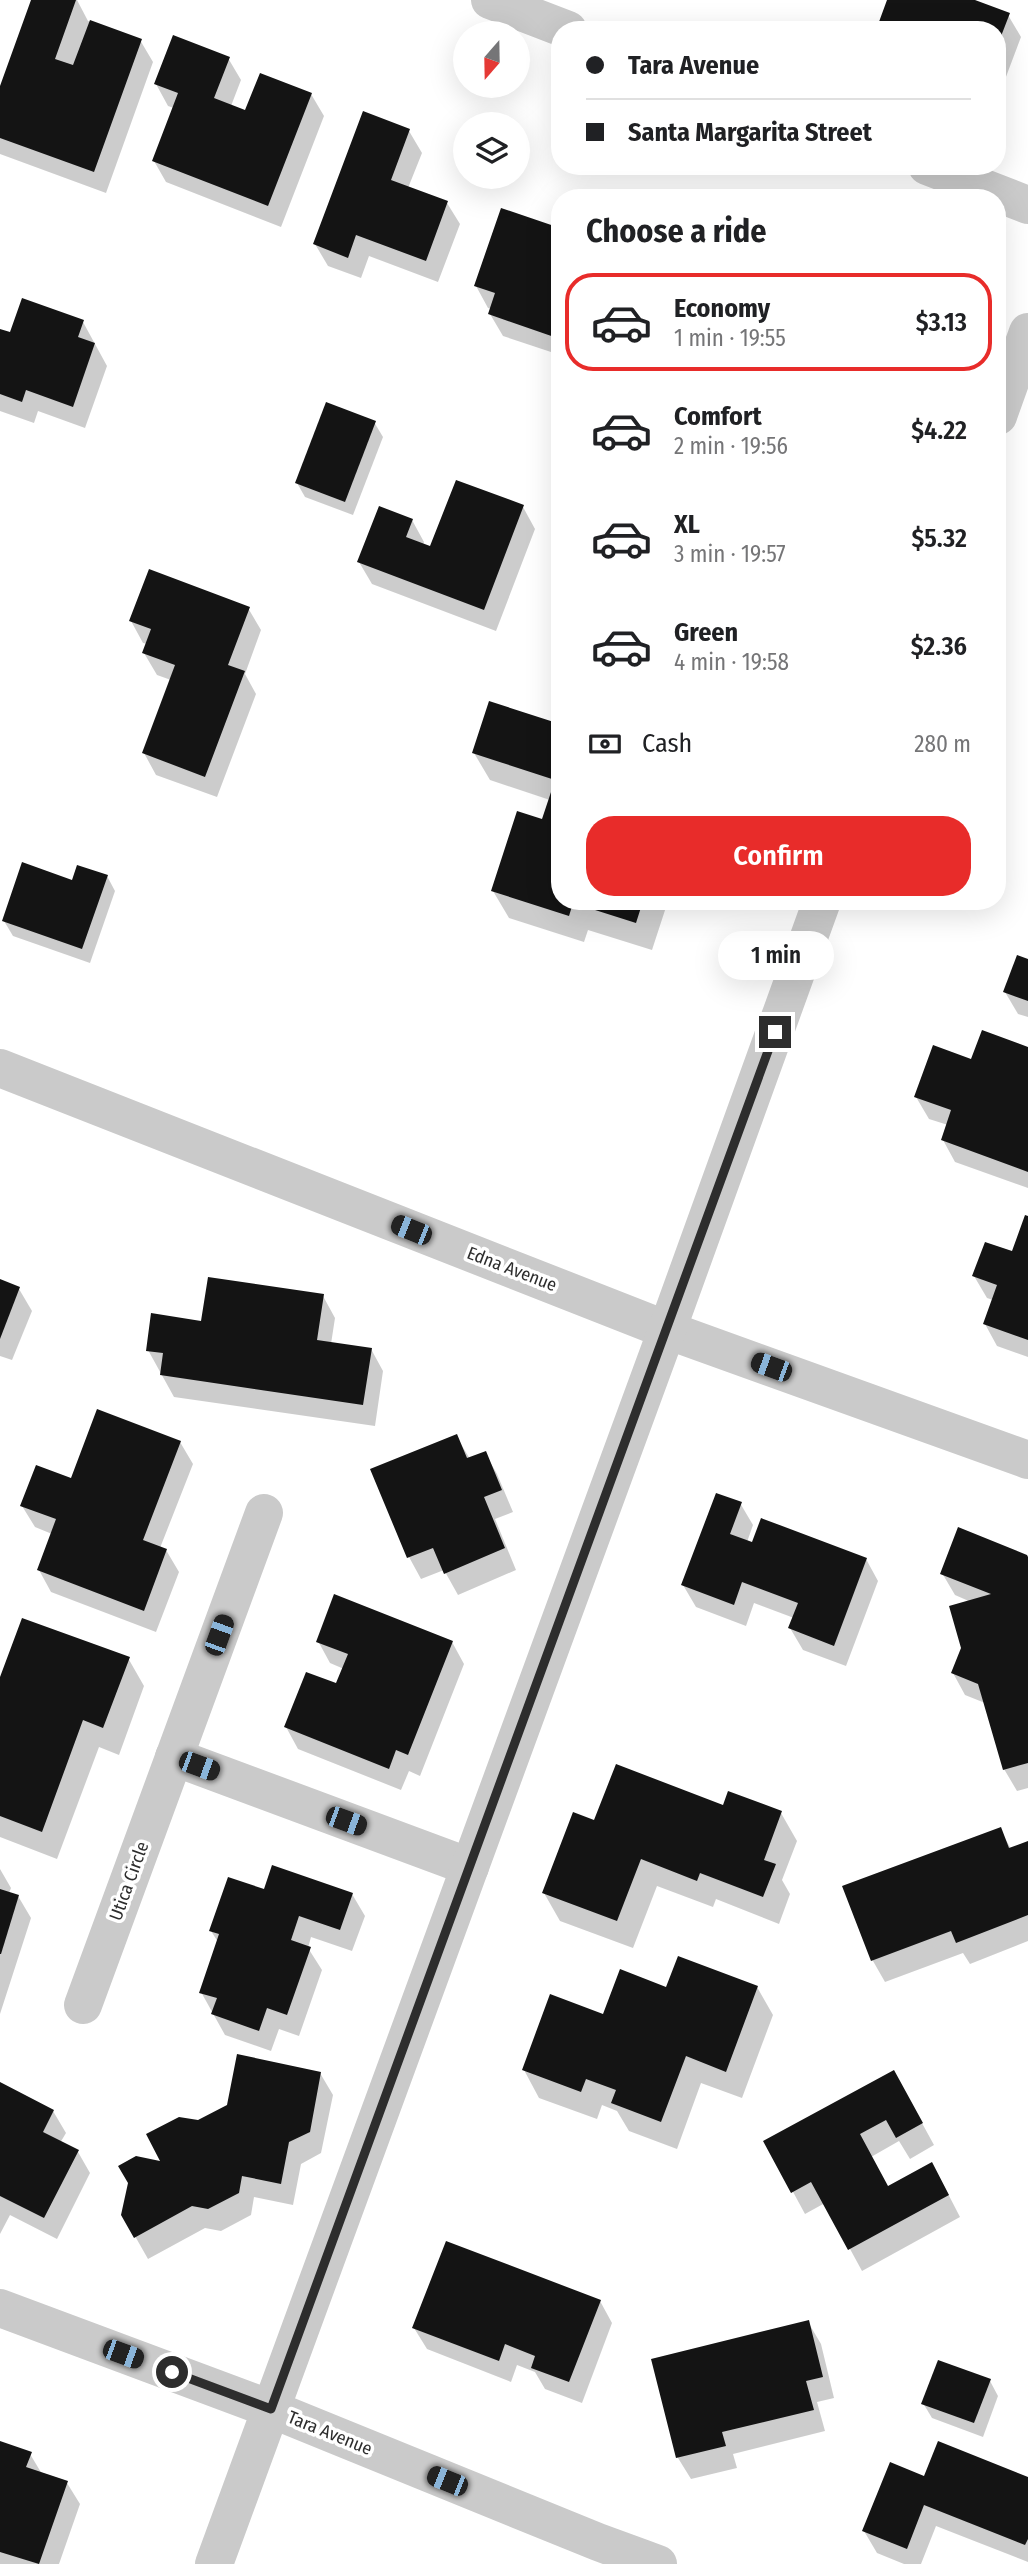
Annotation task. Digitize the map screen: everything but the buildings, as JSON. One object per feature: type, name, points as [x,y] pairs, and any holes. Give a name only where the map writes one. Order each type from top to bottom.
[{"type":"street","points":[[490,0],[551,23]]},
{"type":"street","points":[[950,175],[987,189]]},
{"type":"street","points":[[1006,197],[1028,205]]},
{"type":"street","points":[[1006,394],[1028,332]]},
{"type":"street","points":[[214,2564],[819,910]]},
{"type":"street","name":"Edna Avenue","points":[[0,1068],[667,1330],[1028,1460]]},
{"type":"street","name":"Utica Circle","points":[[83,2005],[264,1513]]},
{"type":"street","points":[[174,1757],[470,1867]]},
{"type":"street","name":"Tara Avenue","points":[[0,2308],[271,2409],[658,2564]]},
{"type":"route","points":[[172,2372],[271,2409],[775,1032]]}]
